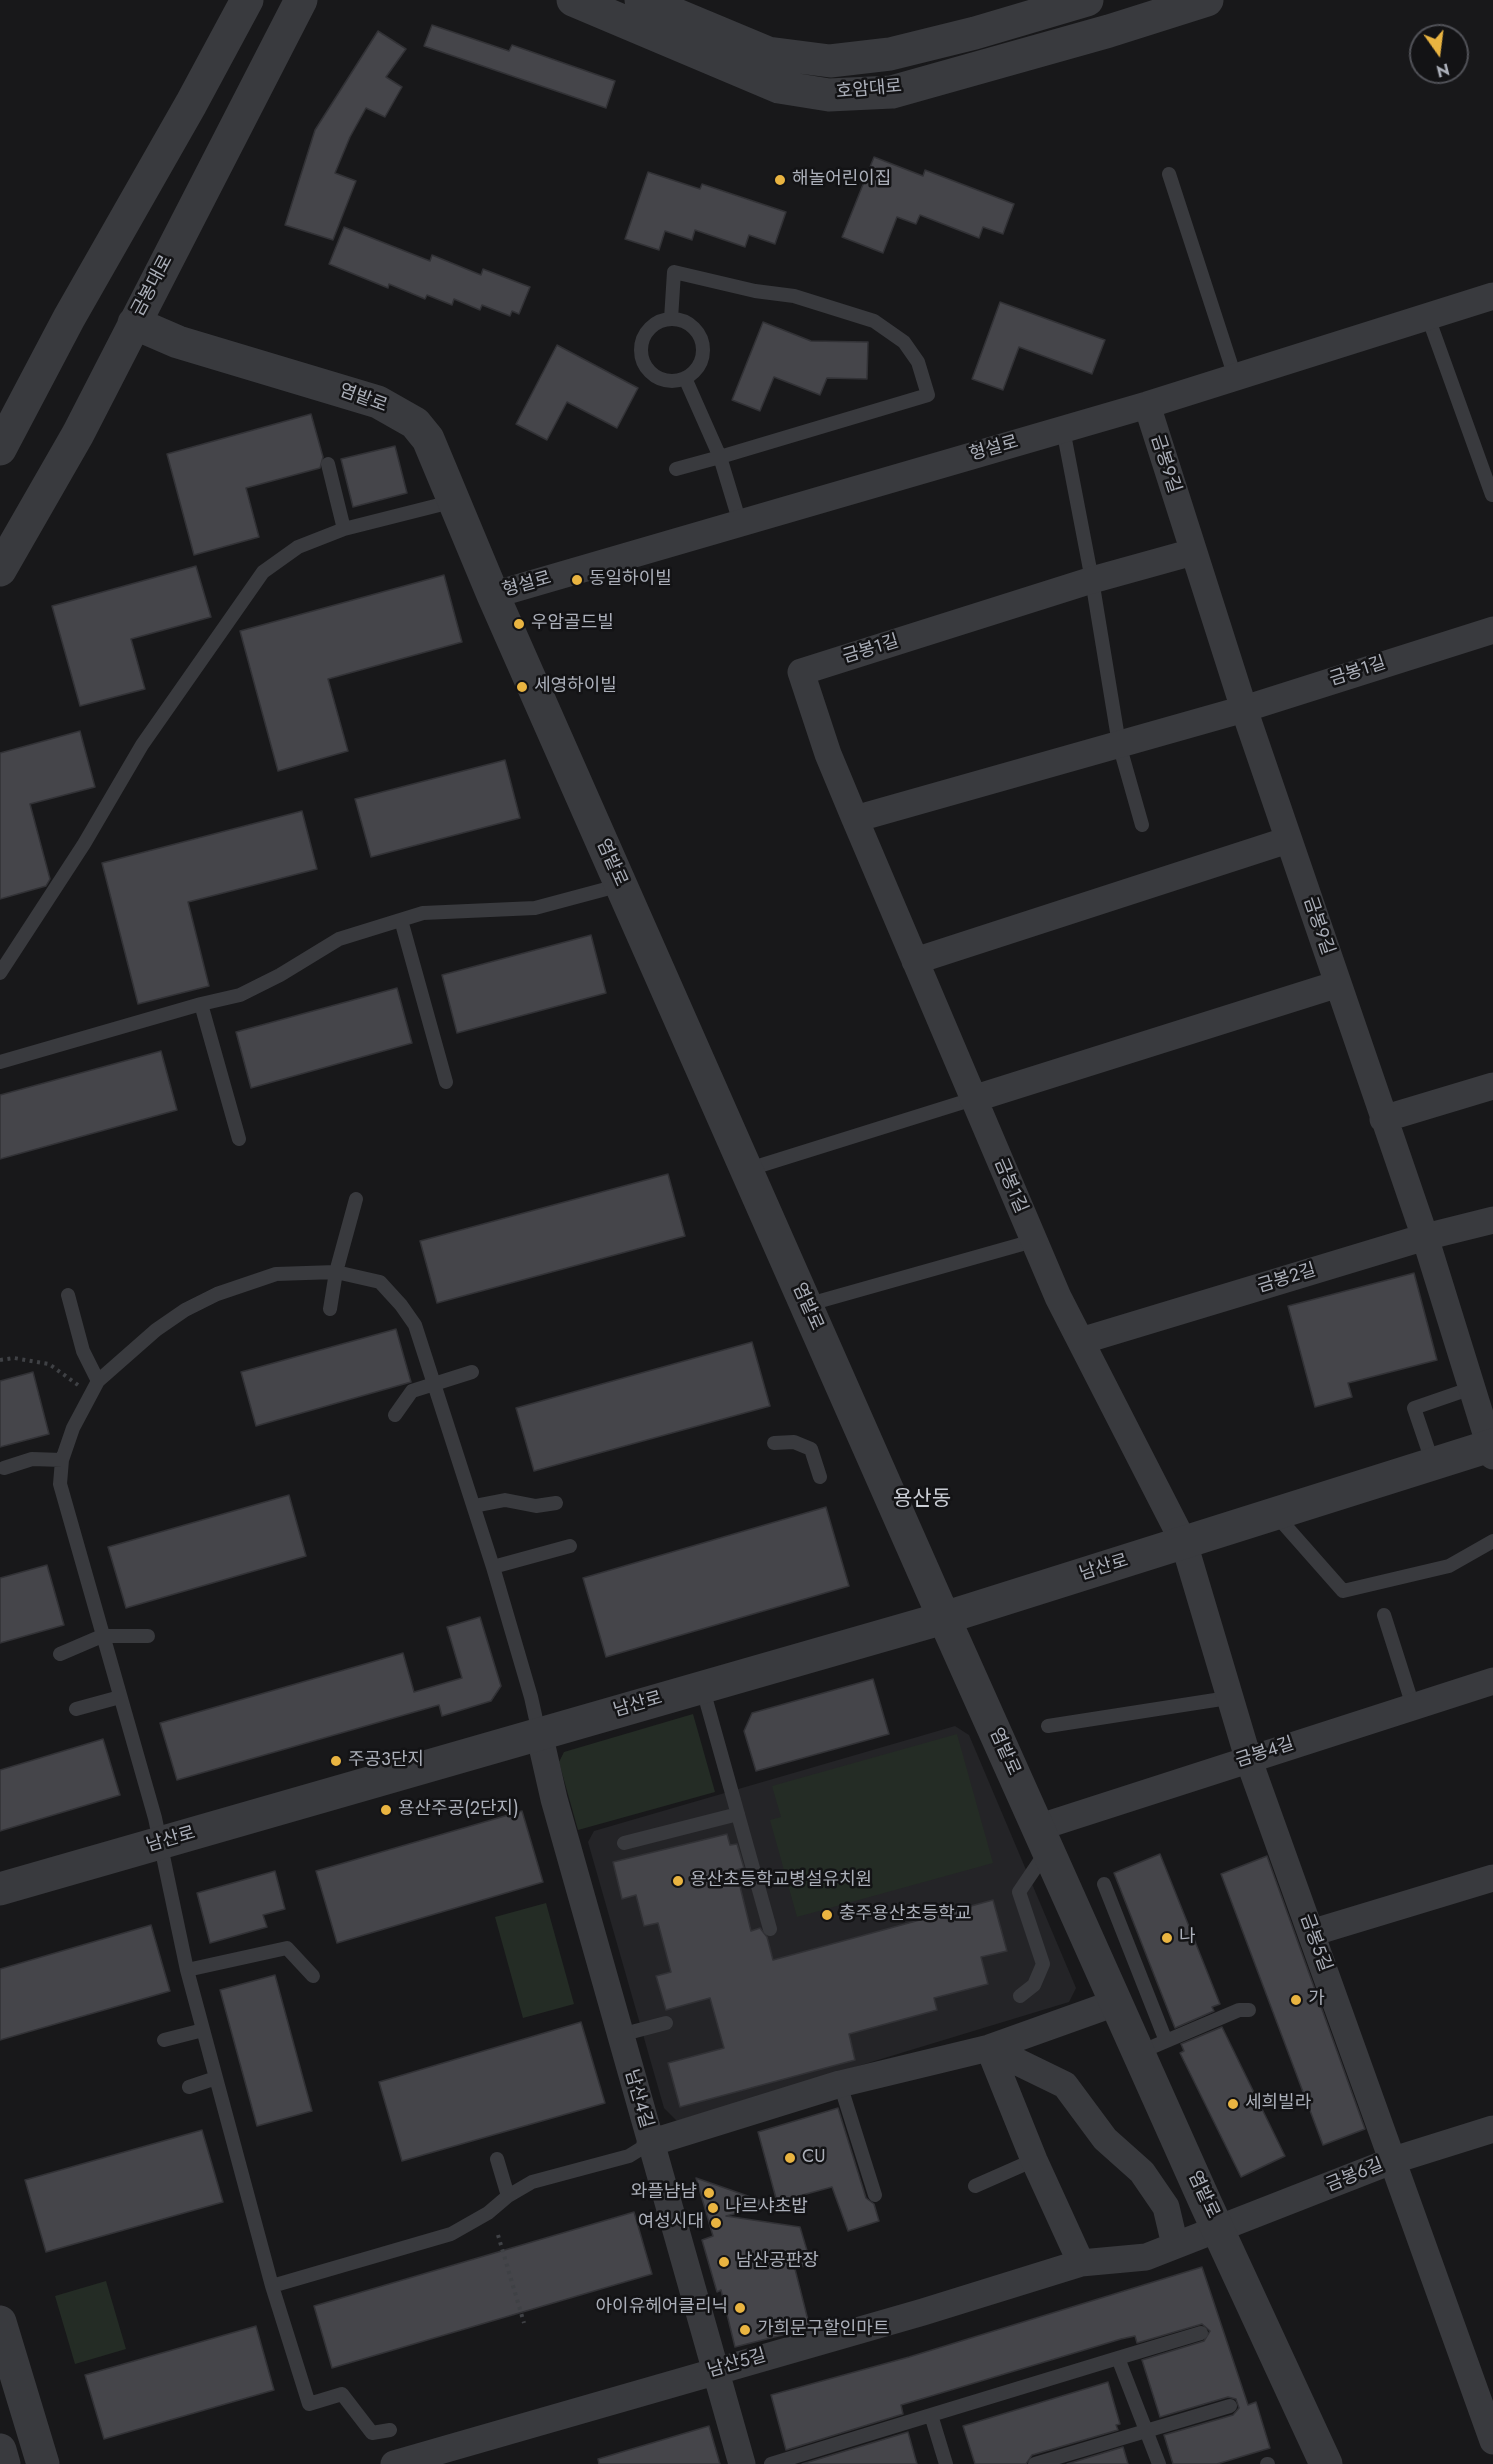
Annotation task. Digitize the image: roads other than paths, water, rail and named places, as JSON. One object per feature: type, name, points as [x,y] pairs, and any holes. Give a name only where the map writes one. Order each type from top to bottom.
[{"type":"street","points":[[0,449],[69,318],[186,114],[247,0]]},
{"type":"street","points":[[295,10],[321,0]]},
{"type":"street","name":"호암대로","points":[[573,0],[779,87],[829,95],[892,92],[1109,31],[1207,0]]},
{"type":"street","name":"호암대로","points":[[641,0],[768,53],[830,61],[890,54],[975,33],[1087,0]]},
{"type":"street","name":"금봉대로","points":[[0,570],[78,434],[295,10]]},
{"type":"street","name":"형설로","points":[[493,594],[1147,405],[1493,296]]},
{"type":"street","name":"염밭로","points":[[134,323],[178,342],[378,402],[415,423],[428,439],[493,594],[746,1170],[1115,2003],[1152,2047],[1219,2230],[1326,2464]]},
{"type":"street","name":"금봉9길","points":[[1147,405],[1244,709],[1425,1237],[1492,1449]]},
{"type":"street","name":"금봉1길","points":[[1184,1543],[1033,1241],[828,754],[801,672],[1092,580],[1193,552]]},
{"type":"street","name":"금봉1길","points":[[855,819],[1244,709],[1493,630]]},
{"type":"street","points":[[915,962],[1288,840]]},
{"type":"street","points":[[973,1099],[1338,984]]},
{"type":"street","points":[[1383,1119],[1493,1086]]},
{"type":"street","name":"금봉2길","points":[[1081,1341],[1425,1237],[1493,1220]]},
{"type":"street","name":"남산로","points":[[0,1889],[944,1618],[1274,1513],[1492,1449]]},
{"type":"street","name":"금봉5길","points":[[1184,1543],[1228,1698],[1248,1758],[1492,2437]]},
{"type":"street","name":"금봉4길","points":[[1042,1839],[1248,1758],[1493,1681]]},
{"type":"street","name":"남산4길","points":[[538,1733],[554,1799],[742,2464]]},
{"type":"street","points":[[1311,1933],[1493,1878]]},
{"type":"street","points":[[650,2143],[840,2084],[989,2048],[1115,2003]]},
{"type":"street","points":[[989,2048],[1034,2160],[1080,2263]]},
{"type":"street","points":[[989,2048],[1065,2085],[1105,2139],[1142,2172],[1166,2207],[1174,2246]]},
{"type":"street","name":"금봉6길","points":[[1219,2230],[1394,2160],[1493,2129]]},
{"type":"street","name":"남산5길","points":[[394,2464],[923,2312],[1080,2263],[1146,2257],[1219,2230]]},
{"type":"street","points":[[0,2322],[43,2464]]},
{"type":"street","points":[[0,2450],[4,2464]]},
{"type":"lane","points":[[1169,174],[1235,377]]},
{"type":"lane","points":[[671,319],[674,272],[794,296],[874,321],[904,342],[918,362],[928,395],[676,469]]},
{"type":"lane","points":[[1428,317],[1492,495]]},
{"type":"lane","points":[[671,319],[690,325],[702,342],[700,363],[685,378],[666,380],[649,370],[644,362],[642,342],[646,333],[662,321],[671,319]]},
{"type":"lane","points":[[685,378],[720,457],[740,523]]},
{"type":"lane","points":[[1063,429],[1092,580],[1119,744],[1142,825]]},
{"type":"lane","points":[[328,464],[344,529]]},
{"type":"lane","points":[[0,973],[84,844],[142,745],[263,572],[298,547],[344,529],[455,501]]},
{"type":"lane","points":[[0,1062],[240,994],[280,975],[339,939],[423,913],[535,908],[621,885]]},
{"type":"lane","points":[[401,920],[446,1082]]},
{"type":"lane","points":[[201,1004],[239,1139]]},
{"type":"lane","points":[[746,1170],[973,1099]]},
{"type":"lane","points":[[330,1309],[336,1272],[356,1199]]},
{"type":"lane","points":[[806,1305],[1033,1241]]},
{"type":"lane","points":[[390,2430],[372,2433],[342,2394],[309,2404],[272,2286],[186,1970],[160,1844],[65,1509],[60,1484],[62,1460],[73,1428],[98,1381],[156,1330],[185,1310],[217,1294],[276,1274],[336,1272],[380,1282],[415,1325],[493,1567],[531,1697],[538,1733]]},
{"type":"lane","points":[[68,1295],[84,1351],[98,1381]]},
{"type":"lane","points":[[395,1415],[412,1391],[472,1372]]},
{"type":"lane","points":[[1433,1465],[1414,1408],[1472,1388]]},
{"type":"lane","points":[[774,1443],[794,1442],[811,1449],[820,1477]]},
{"type":"lane","points":[[4,1468],[32,1459],[62,1460]]},
{"type":"lane","points":[[474,1506],[505,1500],[536,1506],[556,1503]]},
{"type":"lane","points":[[1274,1513],[1343,1591],[1449,1566],[1493,1541]]},
{"type":"lane","points":[[493,1567],[570,1546]]},
{"type":"lane","points":[[1384,1615],[1413,1706]]},
{"type":"lane","points":[[60,1654],[102,1636],[148,1636]]},
{"type":"lane","points":[[702,1686],[770,1929]]},
{"type":"lane","points":[[76,1709],[120,1697]]},
{"type":"lane","points":[[1048,1726],[1228,1698]]},
{"type":"lane","points":[[624,1843],[738,1814]]},
{"type":"lane","points":[[1020,1996],[1034,1985],[1043,1964],[1019,1892],[1042,1839]]},
{"type":"lane","points":[[1104,1884],[1152,2047],[1239,2010],[1249,2010]]},
{"type":"lane","points":[[186,1970],[287,1948],[313,1976]]},
{"type":"lane","points":[[620,2035],[666,2023]]},
{"type":"lane","points":[[164,2040],[203,2030]]},
{"type":"lane","points":[[189,2087],[216,2078]]},
{"type":"lane","points":[[840,2084],[875,2195]]},
{"type":"lane","points":[[272,2286],[451,2234],[488,2213],[508,2196],[532,2182],[629,2156],[650,2143]]},
{"type":"lane","points":[[497,2159],[508,2196]]},
{"type":"lane","points":[[975,2186],[1034,2160]]},
{"type":"lane","points":[[771,2464],[1202,2333]]},
{"type":"lane","points":[[1118,2358],[1159,2464]]},
{"type":"lane","points":[[1035,2464],[1230,2406]]},
{"type":"lane","points":[[931,2415],[946,2464]]},
{"type":"place","name":"해놀어린이집","points":[[780,180]]},
{"type":"place","name":"동일하이빌","points":[[577,580]]},
{"type":"place","name":"우암골드빌","points":[[519,624]]},
{"type":"place","name":"세영하이빌","points":[[522,687]]},
{"type":"place","name":"주공3단지","points":[[336,1761]]},
{"type":"place","name":"용산주공(2단지)","points":[[386,1810]]},
{"type":"place","name":"용산초등학교병설유치원","points":[[678,1881]]},
{"type":"place","name":"충주용산초등학교","points":[[827,1915]]},
{"type":"place","name":"나","points":[[1167,1938]]},
{"type":"place","name":"가","points":[[1296,2000]]},
{"type":"place","name":"세희빌라","points":[[1233,2104]]},
{"type":"place","name":"CU","points":[[790,2158]]},
{"type":"place","name":"와플냠냠","points":[[709,2193]]},
{"type":"place","name":"나르샤초밥","points":[[713,2208]]},
{"type":"place","name":"여성시대","points":[[716,2223]]},
{"type":"place","name":"남산공판장","points":[[724,2262]]},
{"type":"place","name":"아이유헤어클리닉","points":[[740,2308]]},
{"type":"place","name":"가희문구할인마트","points":[[745,2330]]},
{"type":"district","name":"용산동","points":[[922,1500]]}]
